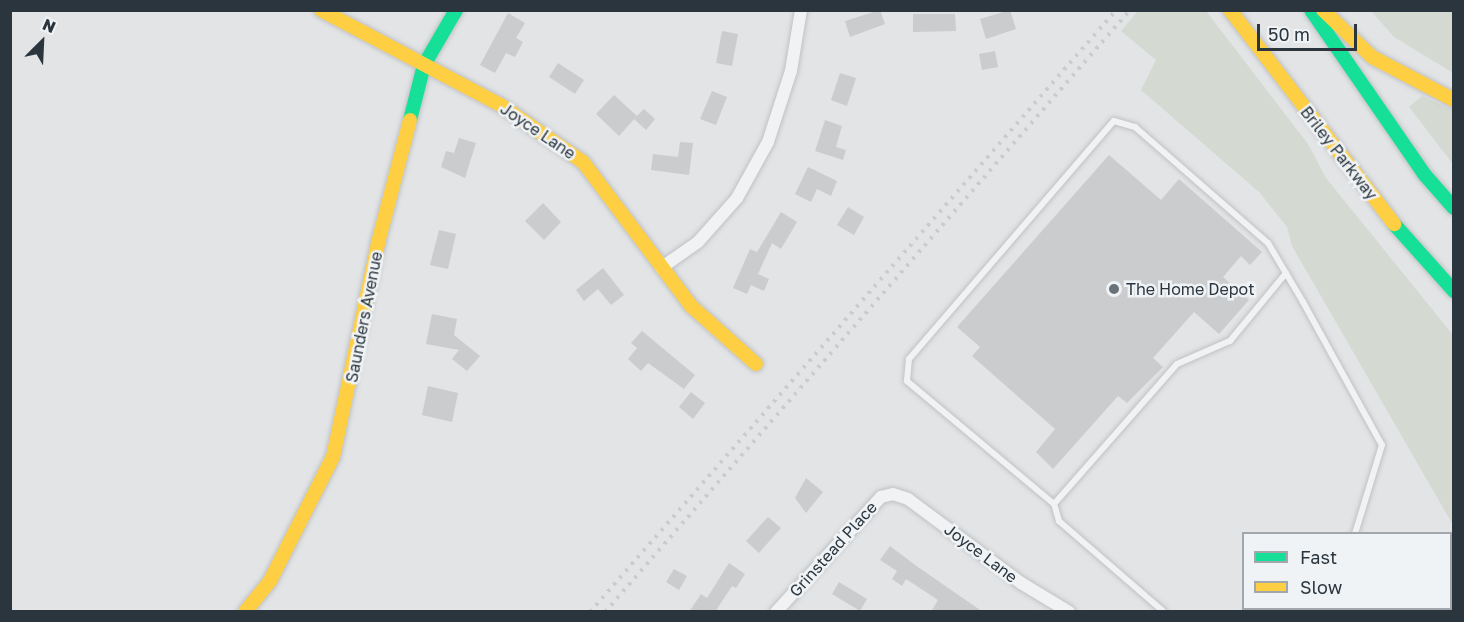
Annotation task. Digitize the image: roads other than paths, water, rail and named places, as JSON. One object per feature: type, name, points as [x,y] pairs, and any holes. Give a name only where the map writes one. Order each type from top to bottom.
[{"type":"main road","name":"Joyce Lane","points":[[321,10],[502,106],[583,162],[661,268],[710,326],[756,364]]},
{"type":"main road","name":"Saunders Avenue","points":[[245,612],[270,580],[333,457],[383,222],[424,65],[456,10]]},
{"type":"main road","name":"Briley Parkway","points":[[1230,10],[1389,218],[1454,291]]},
{"type":"main road","points":[[1311,10],[1424,174],[1454,208]]},
{"type":"main road","points":[[1323,10],[1372,57],[1454,100]]},
{"type":"street","points":[[661,268],[698,242],[737,198],[763,151],[791,71],[801,10]]},
{"type":"street","name":"Grinstead Place","points":[[776,612],[880,497],[893,494]]},
{"type":"street","name":"Joyce Lane","points":[[893,494],[908,499],[1022,583],[1069,612]]},
{"type":"lane","points":[[1164,612],[1059,521],[1054,504],[907,381],[909,359],[1114,121],[1135,126],[1268,243],[1286,273],[1382,445],[1356,532]]},
{"type":"lane","points":[[1054,504],[1177,364],[1230,341],[1286,273]]},
{"type":"railway","points":[[590,612],[1116,10]]},
{"type":"railway","points":[[605,612],[1130,10]]},
{"type":"place","name":"The Home Depot","points":[[1114,289]]}]
